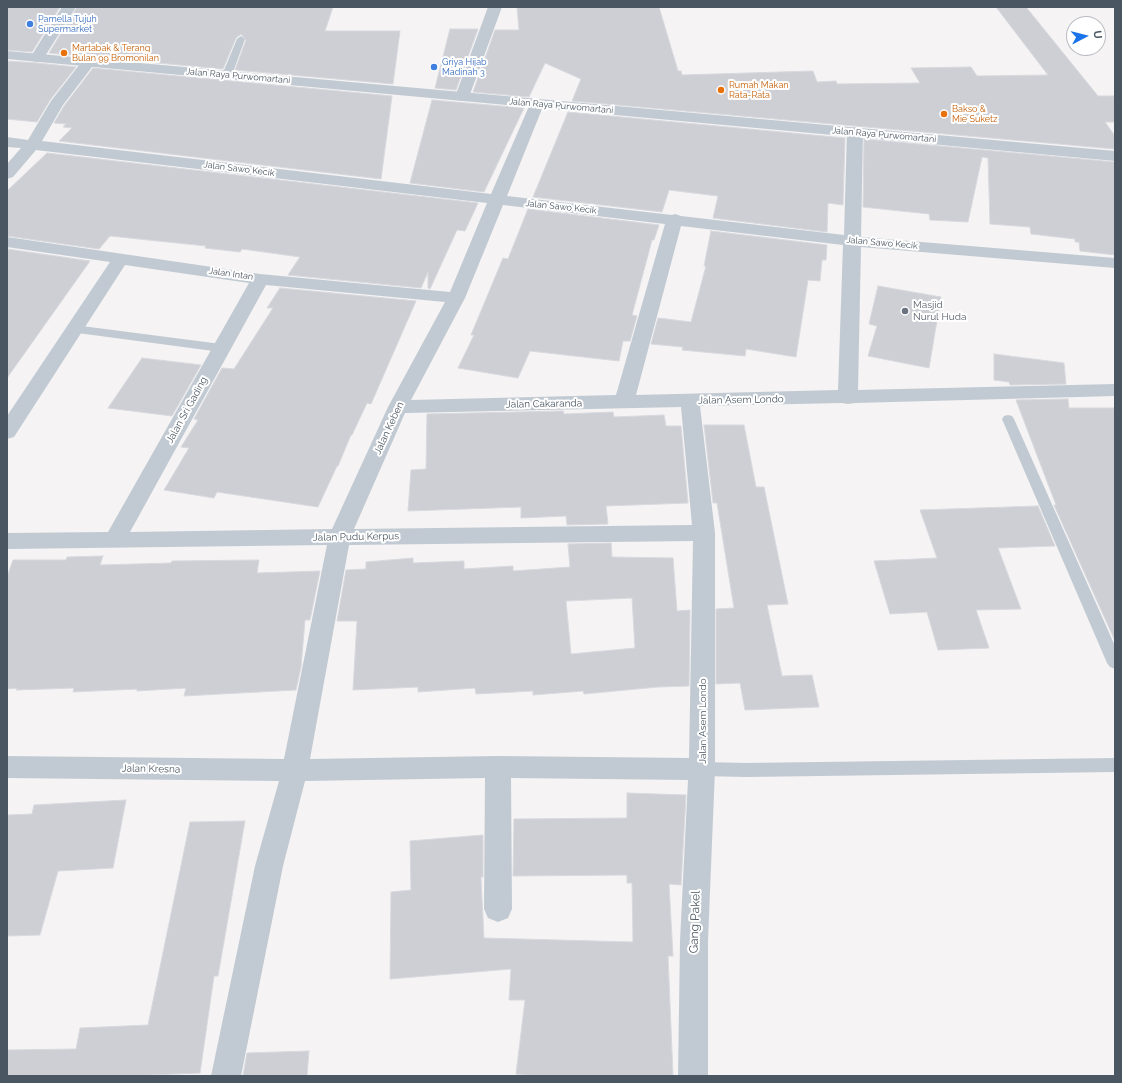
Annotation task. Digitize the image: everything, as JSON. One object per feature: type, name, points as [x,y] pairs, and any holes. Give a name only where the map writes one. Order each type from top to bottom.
[{"type":"street","points":[[37,58],[69,7]]},
{"type":"street","points":[[462,97],[495,7]]},
{"type":"street","name":"Jalan Raya Purwomartani","points":[[7,55],[1115,156]]},
{"type":"street","points":[[7,174],[33,144],[56,104],[88,63]]},
{"type":"street","name":"Jalan Keben","points":[[226,1076],[269,866],[296,770],[339,538],[398,407],[456,298],[496,200],[538,104]]},
{"type":"street","points":[[848,398],[855,132]]},
{"type":"street","name":"Jalan Sawo Kecik","points":[[7,142],[496,200],[675,219],[852,241],[1115,263]]},
{"type":"street","points":[[624,402],[675,219]]},
{"type":"street","name":"Jalan Intan","points":[[7,242],[260,279],[456,298]]},
{"type":"street","points":[[7,432],[121,258]]},
{"type":"street","name":"Jalan Sri Gading","points":[[114,540],[260,279]]},
{"type":"street","name":"Jalan Asem Londo","points":[[702,769],[704,533],[690,401],[1115,390]]},
{"type":"street","name":"Jalan Cakaranda","points":[[398,407],[690,401]]},
{"type":"street","name":"Jalan Pudu Kerpus","points":[[7,541],[704,533]]},
{"type":"street","points":[[498,767],[498,909]]},
{"type":"street","name":"Jalan Kresna","points":[[7,768],[296,770],[498,767],[702,769]]},
{"type":"street","name":"Gang Pakel","points":[[693,1076],[694,941],[702,769]]},
{"type":"lane","points":[[227,75],[241,40]]},
{"type":"lane","points":[[74,329],[221,348]]},
{"type":"lane","points":[[1008,419],[1115,663]]},
{"type":"lane","points":[[702,769],[746,770],[1115,765]]},
{"type":"building","points":[[60,7],[32,52],[7,50],[7,8]]},
{"type":"building","points":[[77,7],[333,7],[325,31],[400,31],[393,84],[235,70],[246,40],[241,34],[236,38],[223,69],[49,53]]},
{"type":"building","points":[[517,7],[659,7],[678,71],[681,71],[682,75],[813,71],[817,82],[836,81],[837,84],[920,83],[911,68],[971,67],[977,76],[1048,75],[996,7],[1026,7],[1098,96],[1115,96],[1115,122],[1105,122],[1115,136],[1115,149],[572,101],[581,79],[545,63],[529,97],[473,92],[495,30],[519,30]]},
{"type":"building","points":[[450,29],[478,29],[456,90],[435,88]]},
{"type":"building","points":[[7,61],[76,67],[50,100],[37,122],[7,119]]},
{"type":"building","points":[[93,68],[392,96],[381,179],[59,141],[72,128],[63,127],[66,124],[54,123],[64,106]]},
{"type":"building","points":[[432,100],[524,108],[484,192],[410,183]]},
{"type":"building","points":[[568,112],[845,138],[843,205],[828,203],[827,232],[713,218],[718,196],[669,190],[662,212],[533,197]]},
{"type":"building","points":[[864,139],[1115,162],[1115,255],[1080,251],[1079,242],[1075,242],[1075,239],[1031,234],[1030,227],[990,224],[988,158],[982,157],[968,222],[930,220],[929,214],[863,207]]},
{"type":"building","points":[[47,153],[478,203],[465,231],[457,230],[430,289],[428,288],[428,272],[421,288],[288,275],[300,257],[242,249],[240,252],[205,248],[206,246],[110,236],[99,249],[7,236],[7,191]]},
{"type":"building","points":[[528,209],[659,225],[654,240],[652,240],[632,315],[637,316],[630,341],[623,341],[619,361],[530,351],[518,378],[458,368],[474,335],[471,335],[503,258],[508,259]]},
{"type":"building","points":[[711,231],[827,245],[826,260],[822,260],[820,281],[808,280],[796,357],[746,349],[745,356],[682,350],[683,347],[651,344],[658,318],[691,322],[706,266],[704,266]]},
{"type":"building","points":[[7,249],[90,261],[7,378]]},
{"type":"building","points":[[878,286],[941,297],[929,368],[868,356],[877,326],[869,324]]},
{"type":"building","points":[[280,288],[416,301],[371,404],[367,403],[318,507],[217,492],[214,498],[164,490],[189,448],[181,447],[198,420],[194,419],[222,368],[234,369],[273,308],[267,308]]},
{"type":"building","points":[[994,354],[1064,363],[1066,384],[1010,385],[1009,382],[994,380]]},
{"type":"building","points":[[142,358],[201,365],[172,416],[108,408]]},
{"type":"building","points":[[1068,399],[1069,408],[1115,408],[1115,641],[1054,505],[1056,505],[1016,400]]},
{"type":"building","points":[[563,411],[564,414],[613,412],[614,417],[664,415],[666,426],[681,426],[688,503],[606,506],[608,524],[567,525],[566,516],[521,518],[521,507],[408,511],[411,470],[426,469],[427,414]]},
{"type":"building","points":[[704,425],[744,425],[756,487],[764,487],[788,604],[767,605],[782,676],[812,675],[819,707],[745,710],[740,683],[716,684],[716,609],[734,608],[717,503],[713,503]]},
{"type":"building","points":[[1038,506],[1055,546],[998,548],[1021,609],[976,610],[989,648],[938,650],[927,612],[890,614],[874,561],[937,558],[920,510]]},
{"type":"building","points":[[611,543],[612,557],[673,558],[677,611],[690,610],[689,686],[658,687],[584,694],[583,691],[533,695],[533,691],[476,694],[475,688],[418,692],[418,687],[353,690],[357,621],[337,621],[346,570],[366,569],[366,562],[413,558],[413,563],[464,561],[464,569],[513,566],[513,571],[570,567],[568,544]],"holes":[[[632,598],[635,648],[571,654],[566,601]]]},
{"type":"building","points":[[103,556],[100,565],[171,563],[172,561],[259,560],[257,573],[320,571],[310,620],[305,620],[301,667],[296,690],[184,696],[186,688],[137,691],[137,689],[73,692],[74,688],[7,689],[7,577],[13,560],[66,560],[67,557]]},
{"type":"building","points":[[627,793],[686,795],[681,885],[669,884],[673,956],[668,956],[673,1076],[535,1076],[516,1074],[525,1000],[509,1000],[511,969],[390,979],[391,892],[411,890],[410,841],[483,835],[483,877],[481,877],[481,879],[484,938],[633,942],[632,883],[627,883],[627,875],[513,876],[514,819],[627,818]]},
{"type":"building","points":[[126,800],[113,868],[58,871],[40,935],[7,936],[7,815],[32,814],[34,805]]},
{"type":"building","points":[[245,821],[218,976],[214,976],[200,1073],[125,1076],[7,1076],[7,1050],[76,1049],[80,1028],[148,1025],[190,822]]},
{"type":"building","points":[[309,1051],[307,1076],[243,1076],[247,1053]]},
{"type":"place","name":"Pamella Tujuh Supermarket","points":[[30,24]]},
{"type":"place","name":"Martabak & Terang Bulan 99 Bromonilan","points":[[64,53]]},
{"type":"place","name":"Griya Hijab Madinah 3","points":[[434,67]]},
{"type":"place","name":"Rumah Makan Rata-Rata","points":[[721,90]]},
{"type":"place","name":"Bakso & Mie Suketz","points":[[944,114]]},
{"type":"place","name":"Masjid Nurul Huda","points":[[905,311]]}]
